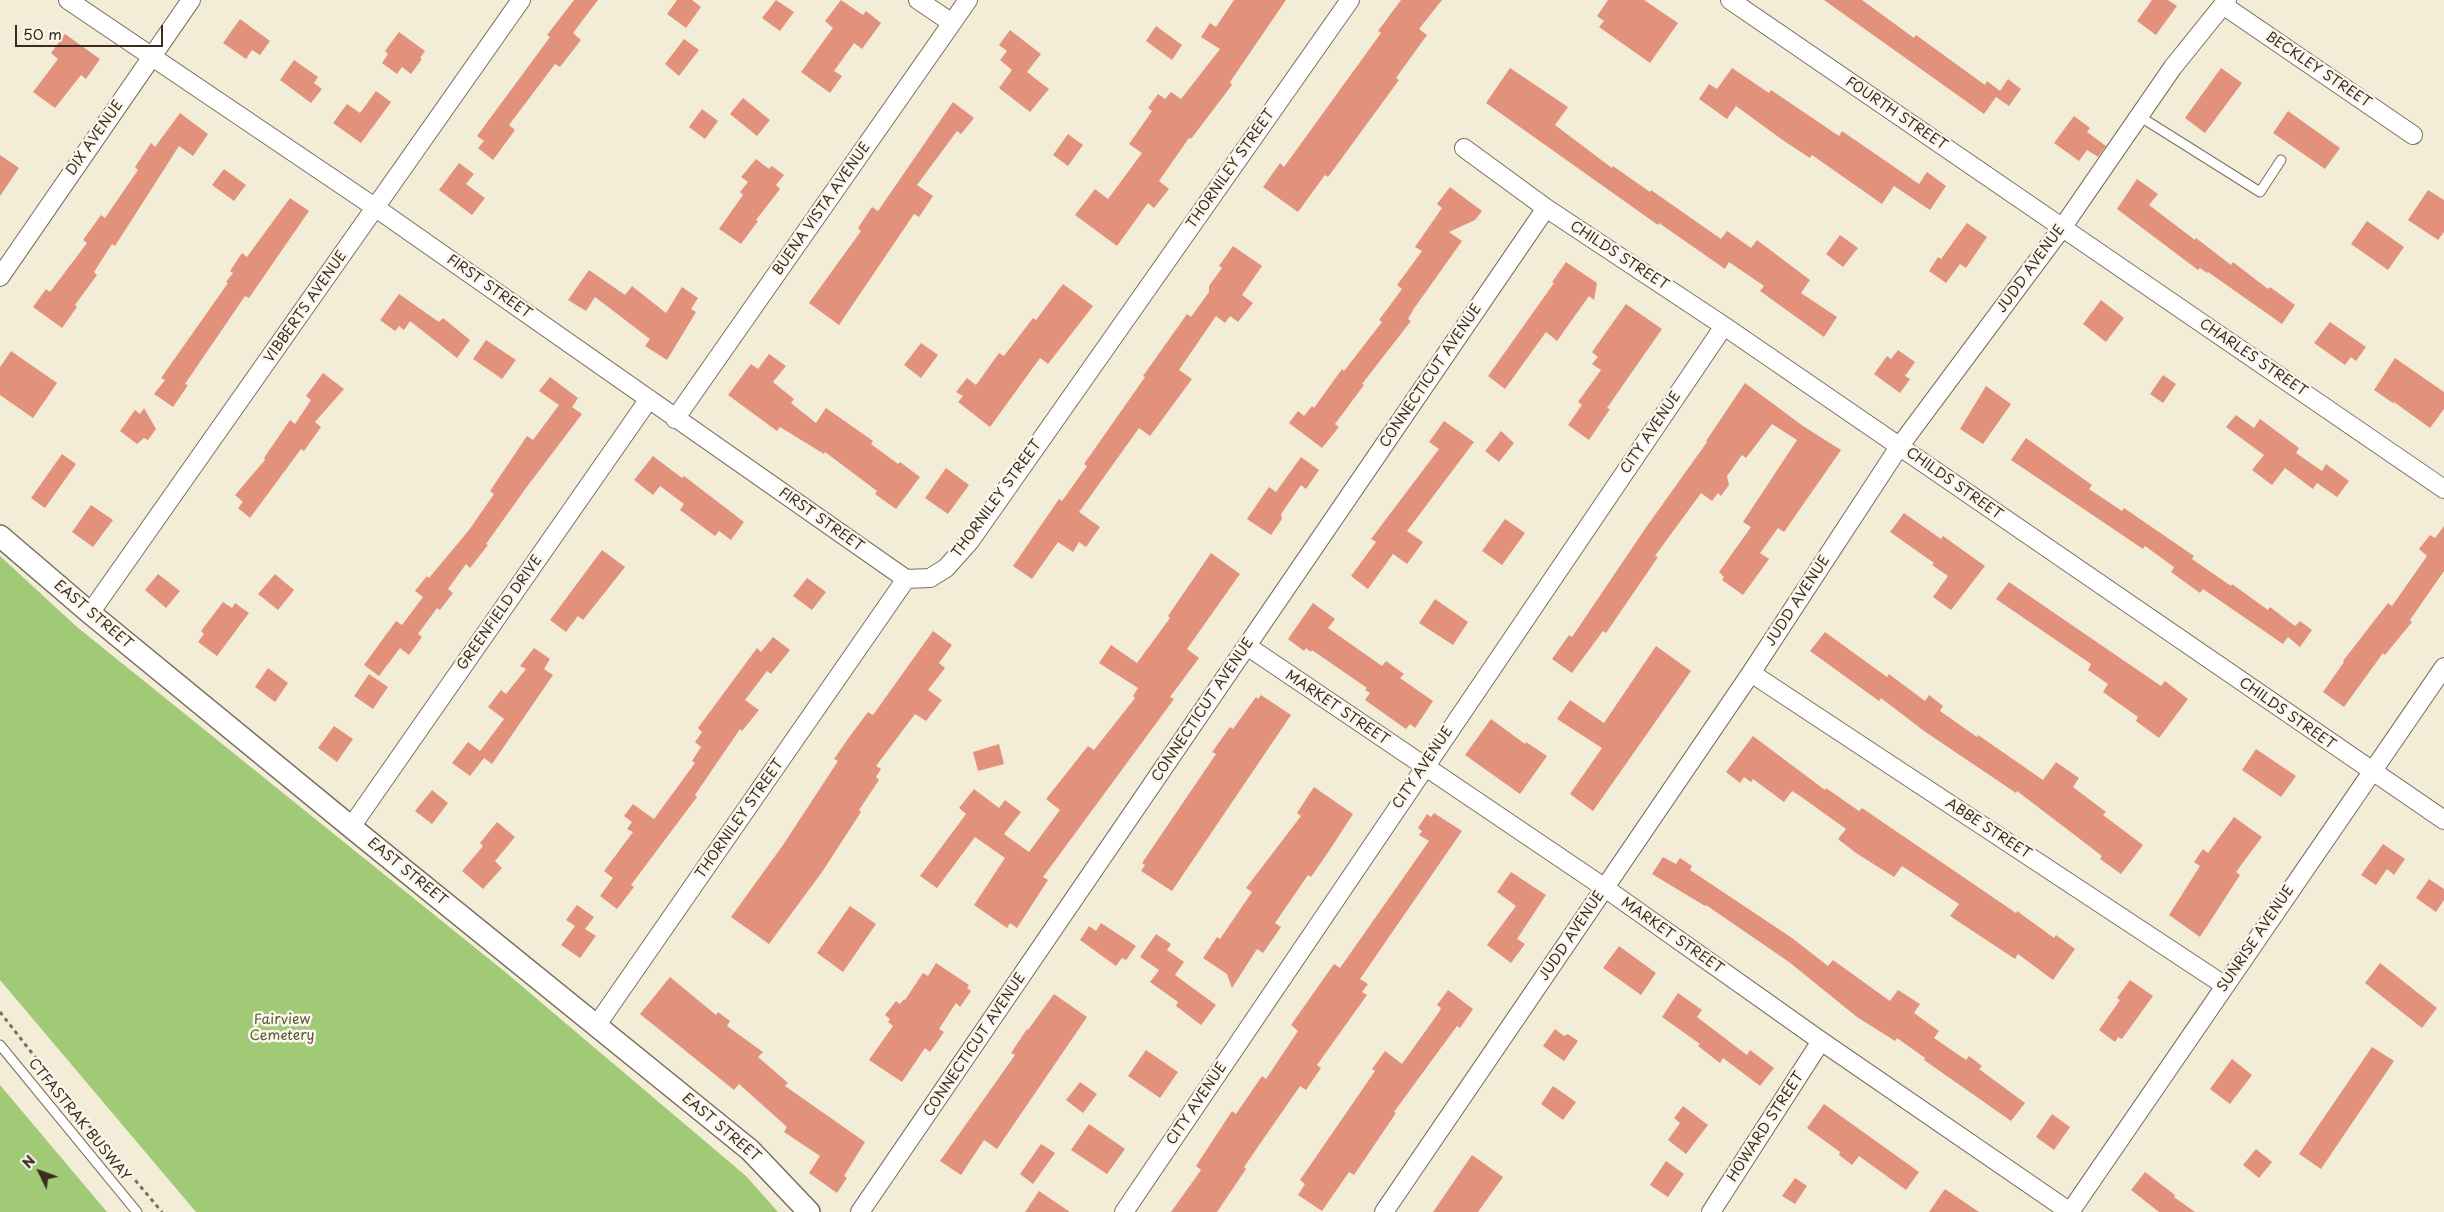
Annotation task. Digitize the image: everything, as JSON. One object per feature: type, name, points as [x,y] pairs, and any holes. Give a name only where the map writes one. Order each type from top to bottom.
[{"type":"street","name":"FIRST STREET","points":[[68,0],[376,208],[906,580]]},
{"type":"street","name":"DIX AVENUE","points":[[0,276],[191,0]]},
{"type":"street","name":"VIBBERTS AVENUE","points":[[90,613],[521,0]]},
{"type":"street","points":[[918,0],[952,23]]},
{"type":"street","name":"BUENA VISTA AVENUE","points":[[675,419],[968,0]]},
{"type":"street","name":"THORNILEY STREET","points":[[596,1026],[906,580],[930,578],[946,568],[970,541],[1350,0]]},
{"type":"street","name":"FOURTH STREET","points":[[1733,1],[2062,228]]},
{"type":"street","name":"JUDD AVENUE","points":[[1384,1212],[1751,673],[1899,447],[2062,228],[2173,67],[2225,2]]},
{"type":"street","name":"BECKLEY STREET","points":[[2225,2],[2413,135]]},
{"type":"street","name":"CHILDS STREET","points":[[1464,148],[1546,208],[1724,326],[2444,820]]},
{"type":"street","name":"CONNECTICUT AVENUE","points":[[860,1212],[1546,208]]},
{"type":"street","name":"CHARLES STREET","points":[[2062,228],[2444,488]]},
{"type":"street","name":"CITY AVENUE","points":[[1124,1212],[1724,326]]},
{"type":"street","name":"GREENFIELD DRIVE","points":[[351,827],[649,399]]},
{"type":"street","name":"EAST STREET","points":[[0,536],[90,613],[351,827],[750,1150],[809,1212]]},
{"type":"street","name":"MARKET STREET","points":[[1247,646],[1605,888],[1821,1041],[2070,1212]]},
{"type":"street","name":"SUNRISE AVENUE","points":[[2070,1212],[2444,667]]},
{"type":"street","name":"ABBE STREET","points":[[1751,673],[2224,985]]},
{"type":"street","name":"HOWARD STREET","points":[[1710,1212],[1821,1041]]},
{"type":"lane","points":[[2139,116],[2260,192],[2281,160]]},
{"type":"lane","name":"CTFASTRAK BUSWAY","points":[[0,1045],[137,1212]]},
{"type":"path","points":[[0,1012],[81,1116],[162,1212]]},
{"type":"green space","name":"Fairview Cemetery","points":[[0,556],[77,627],[504,971],[746,1176],[778,1212],[196,1212],[0,980]]},
{"type":"green space","points":[[0,1085],[107,1212],[0,1212]]},
{"type":"building","points":[[574,0],[598,0],[573,33],[581,40],[560,67],[555,64],[509,125],[515,130],[493,160],[478,148],[484,141],[477,136],[550,37],[547,35]]},
{"type":"building","points":[[677,0],[692,0],[701,7],[686,28],[667,14]]},
{"type":"building","points":[[776,0],[794,12],[780,31],[762,18]]},
{"type":"building","points":[[841,0],[863,15],[866,11],[881,23],[862,49],[854,43],[834,71],[842,76],[830,93],[801,72],[833,28],[825,21]]},
{"type":"building","points":[[1234,0],[1286,0],[1230,82],[1232,85],[1191,139],[1189,138],[1159,181],[1169,189],[1154,208],[1148,203],[1117,246],[1075,215],[1095,189],[1108,199],[1142,153],[1129,144],[1152,111],[1148,108],[1158,94],[1165,99],[1171,92],[1181,99],[1220,49],[1201,37],[1210,23],[1216,27]]},
{"type":"building","points":[[1401,0],[1442,0],[1419,29],[1427,35],[1396,78],[1399,80],[1328,177],[1325,175],[1298,212],[1263,187],[1280,163],[1284,167],[1381,33],[1378,31]]},
{"type":"building","points":[[1608,0],[1644,0],[1678,23],[1650,63],[1599,27],[1604,21],[1597,16]]},
{"type":"building","points":[[1824,0],[1862,0],[1914,38],[1916,35],[1985,85],[1987,81],[2000,91],[2008,79],[2021,89],[2009,106],[1996,97],[1984,114]]},
{"type":"building","points":[[2152,0],[2168,0],[2177,6],[2156,35],[2137,21]]},
{"type":"building","points":[[240,19],[270,41],[260,55],[252,50],[246,59],[223,43]]},
{"type":"building","points":[[1156,26],[1182,45],[1172,60],[1146,41]]},
{"type":"building","points":[[1010,30],[1041,54],[1027,72],[1049,89],[1030,112],[999,88],[1012,70],[1000,60],[1007,51],[999,45]]},
{"type":"building","points":[[399,32],[425,51],[420,58],[422,59],[411,74],[402,67],[397,74],[382,63],[388,54],[385,51]]},
{"type":"building","points":[[65,34],[100,59],[86,79],[81,75],[55,108],[33,92],[58,59],[51,53]]},
{"type":"building","points":[[684,39],[699,50],[679,76],[665,64]]},
{"type":"building","points":[[294,60],[318,77],[314,83],[322,89],[311,103],[280,80]]},
{"type":"building","points":[[1510,68],[1568,107],[1555,125],[1612,168],[1613,166],[1650,192],[1651,190],[1721,239],[1727,231],[1751,248],[1757,240],[1810,280],[1801,293],[1837,317],[1824,337],[1760,291],[1764,286],[1729,262],[1725,269],[1659,223],[1658,225],[1486,103]]},
{"type":"building","points":[[1732,68],[1769,93],[1771,90],[1839,136],[1842,131],[1919,184],[1927,172],[1946,186],[1930,210],[1894,186],[1882,204],[1812,155],[1810,158],[1784,141],[1736,106],[1727,119],[1699,99],[1709,84],[1717,89]]},
{"type":"building","points":[[2221,68],[2242,83],[2205,133],[2185,118]]},
{"type":"building","points":[[376,91],[391,102],[361,143],[333,123],[347,104],[360,113]]},
{"type":"building","points":[[743,98],[770,120],[757,136],[730,114]]},
{"type":"building","points":[[953,102],[974,118],[961,134],[957,131],[917,185],[933,196],[919,217],[914,214],[839,325],[809,303],[861,231],[858,228],[872,207],[878,211]]},
{"type":"building","points":[[702,109],[718,121],[705,139],[689,127]]},
{"type":"building","points":[[2288,111],[2340,148],[2325,169],[2273,133]]},
{"type":"building","points":[[180,113],[208,134],[193,156],[179,146],[115,246],[112,244],[94,272],[97,275],[75,305],[77,307],[62,328],[33,307],[46,289],[50,292],[87,243],[83,240],[101,215],[105,218],[138,170],[135,167],[151,143],[155,147]]},
{"type":"building","points":[[2074,116],[2090,128],[2087,132],[2106,146],[2098,157],[2087,150],[2079,161],[2054,143]]},
{"type":"building","points":[[1068,134],[1083,145],[1068,166],[1053,155]]},
{"type":"building","points":[[0,155],[19,168],[0,196]]},
{"type":"building","points":[[756,159],[769,169],[772,166],[784,175],[776,185],[780,189],[756,220],[758,221],[741,244],[719,229],[743,195],[740,192],[748,182],[741,177]]},
{"type":"building","points":[[459,163],[474,174],[466,184],[485,198],[472,215],[439,190]]},
{"type":"building","points":[[224,169],[246,185],[234,201],[212,185]]},
{"type":"building","points":[[2137,179],[2158,194],[2149,205],[2231,265],[2233,262],[2268,289],[2270,287],[2295,305],[2282,324],[2208,272],[2200,268],[2198,270],[2117,209]]},
{"type":"building","points":[[1450,187],[1482,211],[1475,220],[1449,232],[1462,241],[1413,310],[1408,319],[1411,321],[1362,384],[1364,385],[1335,424],[1339,427],[1322,448],[1289,423],[1298,411],[1304,416],[1312,406],[1314,408],[1342,369],[1344,371],[1382,322],[1379,320],[1402,289],[1397,285],[1422,251],[1415,247],[1442,208],[1437,204]]},
{"type":"building","points":[[2428,190],[2444,200],[2444,232],[2438,240],[2408,220]]},
{"type":"building","points":[[290,198],[309,211],[249,298],[245,296],[185,384],[188,385],[173,407],[154,394],[165,380],[161,378],[228,283],[226,282],[233,273],[230,271],[242,253],[247,257]]},
{"type":"building","points":[[2367,221],[2404,247],[2388,270],[2351,244]]},
{"type":"building","points":[[1967,223],[1987,237],[1966,268],[1960,264],[1946,283],[1929,271],[1938,257],[1941,259]]},
{"type":"building","points":[[1840,235],[1858,248],[1843,267],[1826,254]]},
{"type":"building","points":[[1233,246],[1262,266],[1242,295],[1253,303],[1238,322],[1230,316],[1225,323],[1216,316],[1179,370],[1192,379],[1150,436],[1139,428],[1079,512],[1100,527],[1086,547],[1079,542],[1073,552],[1058,542],[1032,579],[1013,566],[1059,499],[1062,501],[1087,466],[1084,464],[1187,314],[1191,317],[1209,292],[1209,286],[1222,268],[1219,266]]},
{"type":"building","points":[[1566,262],[1597,283],[1594,300],[1589,296],[1557,341],[1546,332],[1505,389],[1488,376],[1554,283],[1552,282]]},
{"type":"building","points":[[589,270],[625,295],[632,286],[666,313],[682,287],[698,298],[691,309],[696,312],[667,360],[645,346],[650,339],[595,297],[586,311],[568,300]]},
{"type":"building","points":[[1063,284],[1093,306],[1048,364],[1040,358],[990,427],[958,402],[963,396],[956,392],[967,378],[976,385],[999,353],[1004,356],[1033,318],[1036,320]]},
{"type":"building","points":[[399,294],[439,322],[443,318],[470,340],[457,358],[410,321],[404,330],[399,326],[395,331],[380,320]]},
{"type":"building","points":[[2101,300],[2124,318],[2106,342],[2083,324]]},
{"type":"building","points":[[1626,304],[1662,329],[1607,408],[1610,409],[1589,440],[1568,425],[1582,405],[1578,402],[1601,370],[1592,364],[1598,357],[1592,352]]},
{"type":"building","points":[[2330,322],[2366,347],[2356,361],[2351,357],[2345,365],[2314,343]]},
{"type":"building","points":[[486,340],[516,360],[502,379],[473,359]]},
{"type":"building","points":[[921,343],[938,355],[921,378],[904,365]]},
{"type":"building","points":[[1898,350],[1915,362],[1905,376],[1910,379],[1900,393],[1874,374],[1887,356],[1891,359]]},
{"type":"building","points":[[11,351],[57,383],[33,418],[0,395],[0,367]]},
{"type":"building","points":[[769,354],[786,366],[773,382],[794,399],[791,403],[816,423],[826,408],[873,441],[871,444],[898,464],[900,462],[920,477],[896,509],[875,494],[877,491],[825,452],[824,454],[780,427],[777,431],[728,395],[751,364],[758,369]]},
{"type":"building","points":[[2395,358],[2444,392],[2444,409],[2430,428],[2374,390]]},
{"type":"building","points":[[323,373],[344,389],[315,422],[321,427],[304,451],[301,449],[250,518],[238,508],[243,502],[235,495],[265,460],[264,458],[290,420],[295,424],[311,400],[306,396]]},
{"type":"building","points":[[2163,375],[2176,384],[2163,403],[2150,394]]},
{"type":"building","points":[[550,377],[578,398],[572,407],[582,414],[526,488],[486,544],[488,545],[470,568],[466,564],[448,589],[453,593],[440,610],[437,608],[418,634],[422,637],[409,655],[400,648],[379,676],[364,665],[396,621],[402,625],[423,597],[415,591],[427,576],[429,578],[469,530],[494,494],[490,491],[527,436],[533,440],[559,405],[539,391]]},
{"type":"building","points":[[1745,383],[1803,426],[1841,450],[1784,532],[1778,528],[1760,553],[1769,559],[1743,595],[1722,580],[1724,577],[1719,572],[1751,527],[1743,522],[1797,440],[1772,424],[1746,458],[1742,455],[1727,476],[1729,485],[1721,496],[1718,493],[1712,501],[1701,493],[1655,556],[1658,557],[1606,633],[1603,631],[1572,673],[1552,659],[1569,635],[1572,637],[1647,526],[1707,442]]},
{"type":"building","points":[[1986,386],[2011,404],[1983,444],[1960,429]]},
{"type":"building","points":[[144,408],[156,429],[148,440],[144,438],[137,444],[120,431],[135,410],[140,414]]},
{"type":"building","points":[[2236,415],[2254,428],[2260,419],[2299,448],[2296,453],[2322,471],[2326,464],[2349,481],[2337,497],[2317,483],[2313,489],[2285,468],[2272,485],[2252,470],[2264,455],[2226,427]]},
{"type":"building","points":[[1444,421],[1474,442],[1407,531],[1423,542],[1407,564],[1393,554],[1368,589],[1351,576],[1376,542],[1371,539],[1439,449],[1429,442]]},
{"type":"building","points":[[1501,431],[1514,443],[1499,462],[1485,451]]},
{"type":"building","points":[[2026,438],[2092,485],[2089,489],[2122,511],[2124,508],[2194,556],[2192,559],[2231,586],[2232,584],[2268,610],[2270,607],[2295,626],[2300,621],[2312,630],[2300,647],[2288,637],[2283,644],[2203,589],[2200,593],[2171,572],[2174,567],[2145,546],[2143,549],[2011,460]]},
{"type":"building","points":[[62,454],[76,464],[45,508],[31,498]]},
{"type":"building","points":[[653,456],[682,478],[684,476],[744,522],[731,540],[719,531],[715,536],[680,510],[684,504],[660,486],[653,495],[634,480]]},
{"type":"building","points":[[1301,457],[1319,470],[1306,489],[1301,485],[1281,514],[1282,519],[1271,535],[1247,519],[1269,487],[1276,492]]},
{"type":"building","points":[[946,468],[969,485],[948,514],[925,498]]},
{"type":"building","points":[[91,505],[113,520],[93,547],[72,532]]},
{"type":"building","points":[[1904,513],[1941,539],[1943,536],[1985,566],[1951,610],[1933,597],[1948,576],[1932,565],[1934,563],[1890,532]]},
{"type":"building","points":[[1505,519],[1525,533],[1502,565],[1482,551]]},
{"type":"building","points":[[2444,526],[2444,571],[2410,620],[2412,622],[2385,655],[2383,653],[2344,707],[2323,692],[2343,661],[2388,603],[2392,606],[2427,556],[2419,549],[2430,535],[2435,538]]},
{"type":"building","points":[[602,550],[625,567],[583,620],[578,616],[566,632],[550,620]]},
{"type":"building","points":[[1211,553],[1240,574],[1187,649],[1199,658],[1170,697],[1174,699],[1043,877],[1048,880],[1017,928],[1010,923],[1007,928],[974,905],[1005,858],[975,837],[937,888],[920,876],[966,814],[959,808],[974,789],[999,808],[1005,800],[1021,812],[1004,834],[1029,852],[1060,810],[1046,799],[1088,746],[1094,750],[1135,698],[1133,696],[1138,688],[1099,663],[1111,645],[1137,663],[1170,618],[1168,616]]},
{"type":"building","points":[[158,574],[180,591],[166,608],[145,590]]},
{"type":"building","points":[[275,574],[294,590],[278,610],[258,594]]},
{"type":"building","points":[[807,578],[826,592],[812,610],[793,596]]},
{"type":"building","points":[[2009,582],[2161,686],[2165,681],[2188,699],[2159,738],[2136,721],[2138,717],[2103,692],[2108,684],[2088,670],[2091,664],[1996,599]]},
{"type":"building","points":[[1435,599],[1468,622],[1453,645],[1419,623]]},
{"type":"building","points":[[223,602],[232,608],[235,603],[249,613],[217,656],[198,642],[204,634],[201,631]]},
{"type":"building","points":[[1313,603],[1335,619],[1328,628],[1382,666],[1386,661],[1404,674],[1400,678],[1433,701],[1415,728],[1410,724],[1406,729],[1365,700],[1370,693],[1365,690],[1367,688],[1312,650],[1311,652],[1306,648],[1304,651],[1288,639]]},
{"type":"building","points":[[933,631],[952,645],[939,663],[945,668],[928,690],[942,700],[926,721],[915,714],[876,766],[881,769],[876,777],[879,780],[859,810],[861,812],[822,872],[769,944],[731,917],[783,845],[838,761],[834,759],[850,736],[868,712],[873,715]]},
{"type":"building","points":[[1825,632],[1887,677],[1889,674],[1925,701],[1929,695],[1943,706],[1940,711],[2043,780],[2056,762],[2079,778],[2073,787],[2106,812],[2103,815],[2143,845],[2121,874],[2100,859],[2102,856],[2017,791],[2016,793],[1924,731],[1881,698],[1879,701],[1810,651]]},
{"type":"building","points":[[773,637],[790,650],[771,674],[767,671],[745,700],[759,710],[742,731],[740,729],[695,795],[697,797],[631,885],[634,887],[617,909],[600,896],[613,878],[604,871],[633,832],[627,829],[632,822],[624,816],[633,804],[654,819],[695,763],[692,761],[701,747],[695,742],[702,732],[698,728],[757,648],[761,652]]},
{"type":"building","points":[[1656,646],[1691,671],[1593,811],[1570,794],[1602,748],[1557,719],[1570,700],[1604,723]]},
{"type":"building","points":[[534,648],[550,659],[544,669],[553,675],[492,764],[484,758],[470,776],[452,763],[468,742],[480,751],[504,719],[488,707],[501,690],[506,694],[526,669],[520,666]]},
{"type":"building","points":[[268,668],[288,683],[275,702],[255,687]]},
{"type":"building","points":[[369,674],[388,687],[373,709],[354,696]]},
{"type":"building","points":[[1261,695],[1291,715],[1172,891],[1141,871],[1145,865],[1142,863],[1216,754],[1212,752],[1230,727],[1233,729],[1256,697],[1258,699]]},
{"type":"building","points":[[1491,719],[1525,744],[1526,742],[1547,756],[1520,794],[1465,755]]},
{"type":"building","points":[[334,726],[353,739],[337,762],[318,748]]},
{"type":"building","points":[[1753,736],[1825,790],[1826,788],[1859,811],[1862,808],[2016,913],[2017,911],[2054,938],[2056,935],[2075,949],[2053,980],[2018,954],[2015,959],[1950,916],[1959,904],[1902,866],[1894,877],[1856,853],[1838,839],[1846,829],[1800,796],[1792,791],[1784,802],[1753,779],[1751,782],[1744,777],[1740,783],[1726,772]]},
{"type":"building","points":[[999,744],[1004,764],[978,771],[973,752]]},
{"type":"building","points":[[2256,749],[2296,776],[2281,797],[2242,770]]},
{"type":"building","points":[[1314,787],[1353,814],[1311,877],[1308,875],[1275,923],[1281,927],[1263,953],[1257,949],[1232,988],[1227,974],[1203,958],[1217,937],[1220,939],[1252,892],[1246,888],[1301,816],[1297,813]]},
{"type":"building","points":[[432,790],[448,803],[432,824],[415,811]]},
{"type":"building","points":[[1434,813],[1462,831],[1360,979],[1368,984],[1362,992],[1367,995],[1317,1065],[1321,1068],[1306,1090],[1300,1086],[1244,1167],[1246,1169],[1217,1212],[1171,1212],[1201,1170],[1196,1166],[1232,1111],[1236,1114],[1262,1076],[1266,1079],[1298,1031],[1291,1025],[1334,964],[1340,968],[1429,841],[1419,835],[1422,831],[1418,828],[1427,814],[1431,817]]},
{"type":"building","points":[[2234,817],[2262,837],[2236,872],[2240,875],[2200,937],[2169,915],[2200,866],[2194,862],[2203,849],[2208,853]]},
{"type":"building","points":[[497,822],[515,837],[495,861],[502,868],[483,889],[462,871],[483,846],[480,843]]},
{"type":"building","points":[[2383,844],[2405,859],[2394,875],[2387,869],[2376,885],[2361,875]]},
{"type":"building","points":[[1663,857],[1676,864],[1680,858],[1692,866],[1690,870],[1792,938],[1828,966],[1833,960],[1890,1001],[1898,990],[1920,1004],[1914,1013],[1939,1031],[1934,1038],[1966,1060],[1969,1056],[1982,1066],[1979,1069],[2025,1103],[2011,1121],[1924,1060],[1925,1058],[1897,1038],[1895,1041],[1857,1017],[1789,962],[1706,905],[1652,874]]},
{"type":"building","points":[[1511,872],[1546,895],[1517,939],[1525,944],[1511,963],[1487,945],[1516,906],[1497,892]]},
{"type":"building","points":[[2429,879],[2444,889],[2444,900],[2436,912],[2416,898]]},
{"type":"building","points":[[577,905],[594,917],[585,929],[596,936],[580,958],[561,945],[575,926],[566,920]]},
{"type":"building","points":[[850,906],[876,924],[843,972],[817,953]]},
{"type":"building","points":[[1101,923],[1136,946],[1126,960],[1122,958],[1116,966],[1080,940],[1089,926],[1096,931]]},
{"type":"building","points":[[1156,934],[1171,944],[1167,950],[1184,962],[1175,975],[1216,1005],[1201,1025],[1176,1006],[1178,1002],[1150,982],[1159,970],[1140,957]]},
{"type":"building","points":[[1619,946],[1656,973],[1641,995],[1603,968]]},
{"type":"building","points":[[936,963],[969,985],[967,988],[971,991],[960,1007],[956,1003],[939,1029],[944,1032],[930,1052],[925,1048],[902,1082],[869,1060],[893,1026],[888,1022],[890,1019],[885,1015],[896,1001],[900,1004],[905,1000],[923,973],[928,976]]},
{"type":"building","points":[[2380,963],[2437,1008],[2422,1028],[2365,983]]},
{"type":"building","points":[[670,977],[716,1015],[718,1012],[730,1021],[727,1026],[763,1052],[758,1057],[788,1083],[785,1086],[865,1142],[844,1176],[847,1178],[837,1193],[809,1173],[820,1156],[784,1132],[787,1127],[739,1084],[734,1090],[640,1014]]},
{"type":"building","points":[[2130,980],[2153,996],[2122,1039],[2118,1037],[2115,1042],[2099,1030],[2120,1000],[2117,998]]},
{"type":"building","points":[[1448,990],[1473,1009],[1460,1028],[1457,1026],[1394,1112],[1396,1113],[1354,1175],[1349,1172],[1322,1211],[1298,1195],[1305,1184],[1300,1180],[1375,1071],[1372,1069],[1385,1051],[1402,1064],[1439,1012],[1441,1008],[1437,1005]]},
{"type":"building","points":[[1678,993],[1702,1010],[1697,1017],[1747,1055],[1750,1050],[1774,1068],[1760,1086],[1723,1058],[1720,1063],[1698,1046],[1700,1044],[1662,1017]]},
{"type":"building","points":[[1054,994],[1087,1017],[997,1149],[984,1140],[961,1175],[940,1161],[1015,1055],[1011,1053],[1027,1029]]},
{"type":"building","points":[[1555,1029],[1564,1036],[1568,1034],[1578,1041],[1564,1061],[1543,1046]]},
{"type":"building","points":[[2372,1047],[2394,1061],[2321,1169],[2299,1154]]},
{"type":"building","points":[[1146,1050],[1178,1072],[1160,1098],[1128,1076]]},
{"type":"building","points":[[2232,1059],[2252,1075],[2230,1104],[2210,1089]]},
{"type":"building","points":[[1080,1082],[1097,1094],[1083,1113],[1066,1100]]},
{"type":"building","points":[[1553,1086],[1576,1102],[1563,1120],[1541,1104]]},
{"type":"building","points":[[1824,1104],[1919,1172],[1906,1190],[1859,1156],[1852,1165],[1839,1155],[1840,1152],[1807,1128]]},
{"type":"building","points":[[1683,1106],[1708,1125],[1686,1154],[1668,1140],[1680,1123],[1674,1118]]},
{"type":"building","points":[[2052,1114],[2070,1127],[2054,1150],[2036,1137]]},
{"type":"building","points":[[1089,1124],[1125,1149],[1107,1174],[1071,1150]]},
{"type":"building","points":[[1041,1144],[1055,1153],[1033,1184],[1020,1174]]},
{"type":"building","points":[[2256,1149],[2272,1162],[2259,1178],[2243,1165]]},
{"type":"building","points":[[1472,1155],[1503,1177],[1478,1212],[1433,1212]]},
{"type":"building","points":[[1666,1161],[1684,1174],[1668,1197],[1650,1185]]},
{"type":"building","points":[[2145,1172],[2195,1212],[2159,1212],[2131,1190]]},
{"type":"building","points":[[1795,1178],[1807,1186],[1795,1204],[1782,1196]]},
{"type":"building","points":[[1945,1189],[1979,1212],[1929,1212]]},
{"type":"building","points":[[1039,1191],[1070,1212],[1025,1212]]}]
